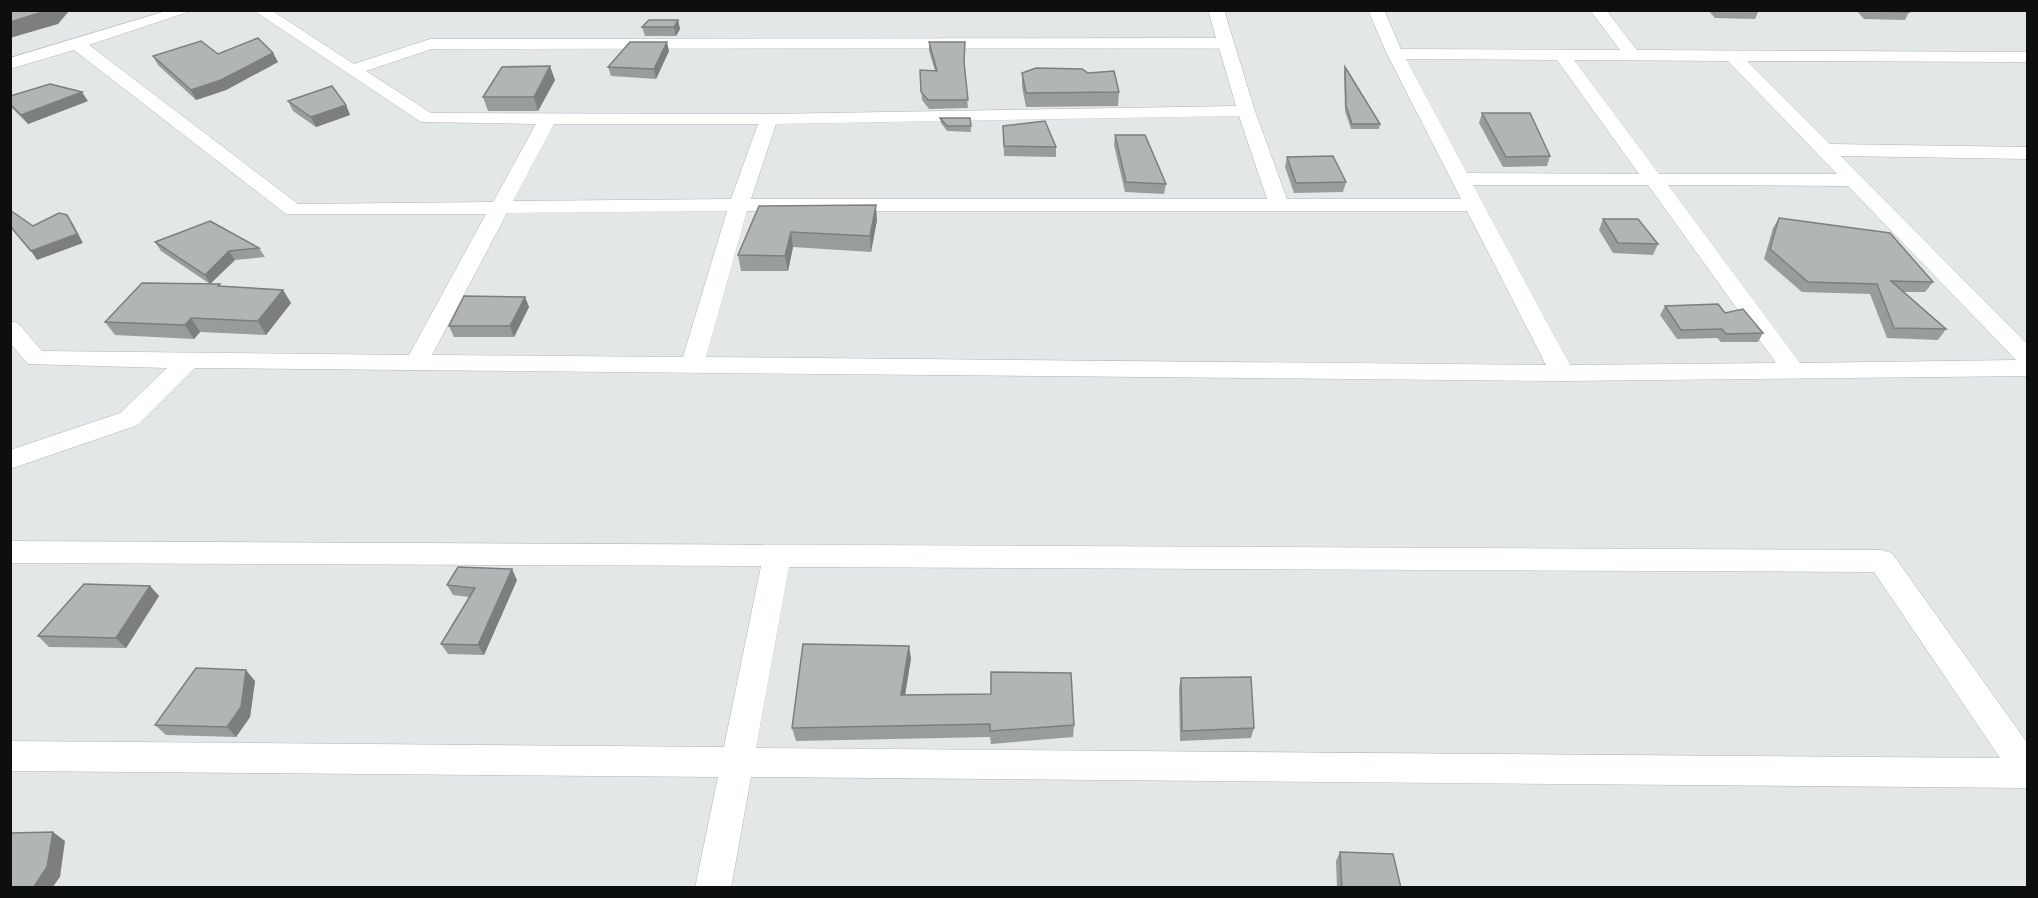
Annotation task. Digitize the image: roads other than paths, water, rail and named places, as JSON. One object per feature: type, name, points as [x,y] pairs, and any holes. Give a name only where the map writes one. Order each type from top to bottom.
[{"type":"street","points":[[10,64],[187,10]]},
{"type":"street","points":[[260,10],[427,118],[769,119],[1246,111]]},
{"type":"street","points":[[1216,10],[1246,111],[1279,205]]},
{"type":"street","points":[[1376,10],[1395,54],[1562,372]]},
{"type":"street","points":[[1597,10],[1633,56]]},
{"type":"street","points":[[352,70],[430,44],[1226,43]]},
{"type":"street","points":[[77,44],[293,210],[739,205],[1474,205]]},
{"type":"street","points":[[1395,54],[2028,57]]},
{"type":"street","points":[[1562,55],[1793,370]]},
{"type":"street","points":[[1734,57],[1851,180],[2028,359]]},
{"type":"street","points":[[416,363],[548,118]]},
{"type":"street","points":[[692,365],[739,205],[769,119]]},
{"type":"street","points":[[1823,150],[2027,153]]},
{"type":"street","points":[[1460,179],[1851,180]]},
{"type":"street","points":[[10,328],[36,359],[1562,372],[2028,368]]},
{"type":"street","points":[[10,460],[129,418],[189,360]]},
{"type":"street","points":[[10,552],[1882,561],[2028,772]]},
{"type":"street","points":[[713,888],[777,556]]},
{"type":"street","points":[[10,756],[2028,772]]}]
